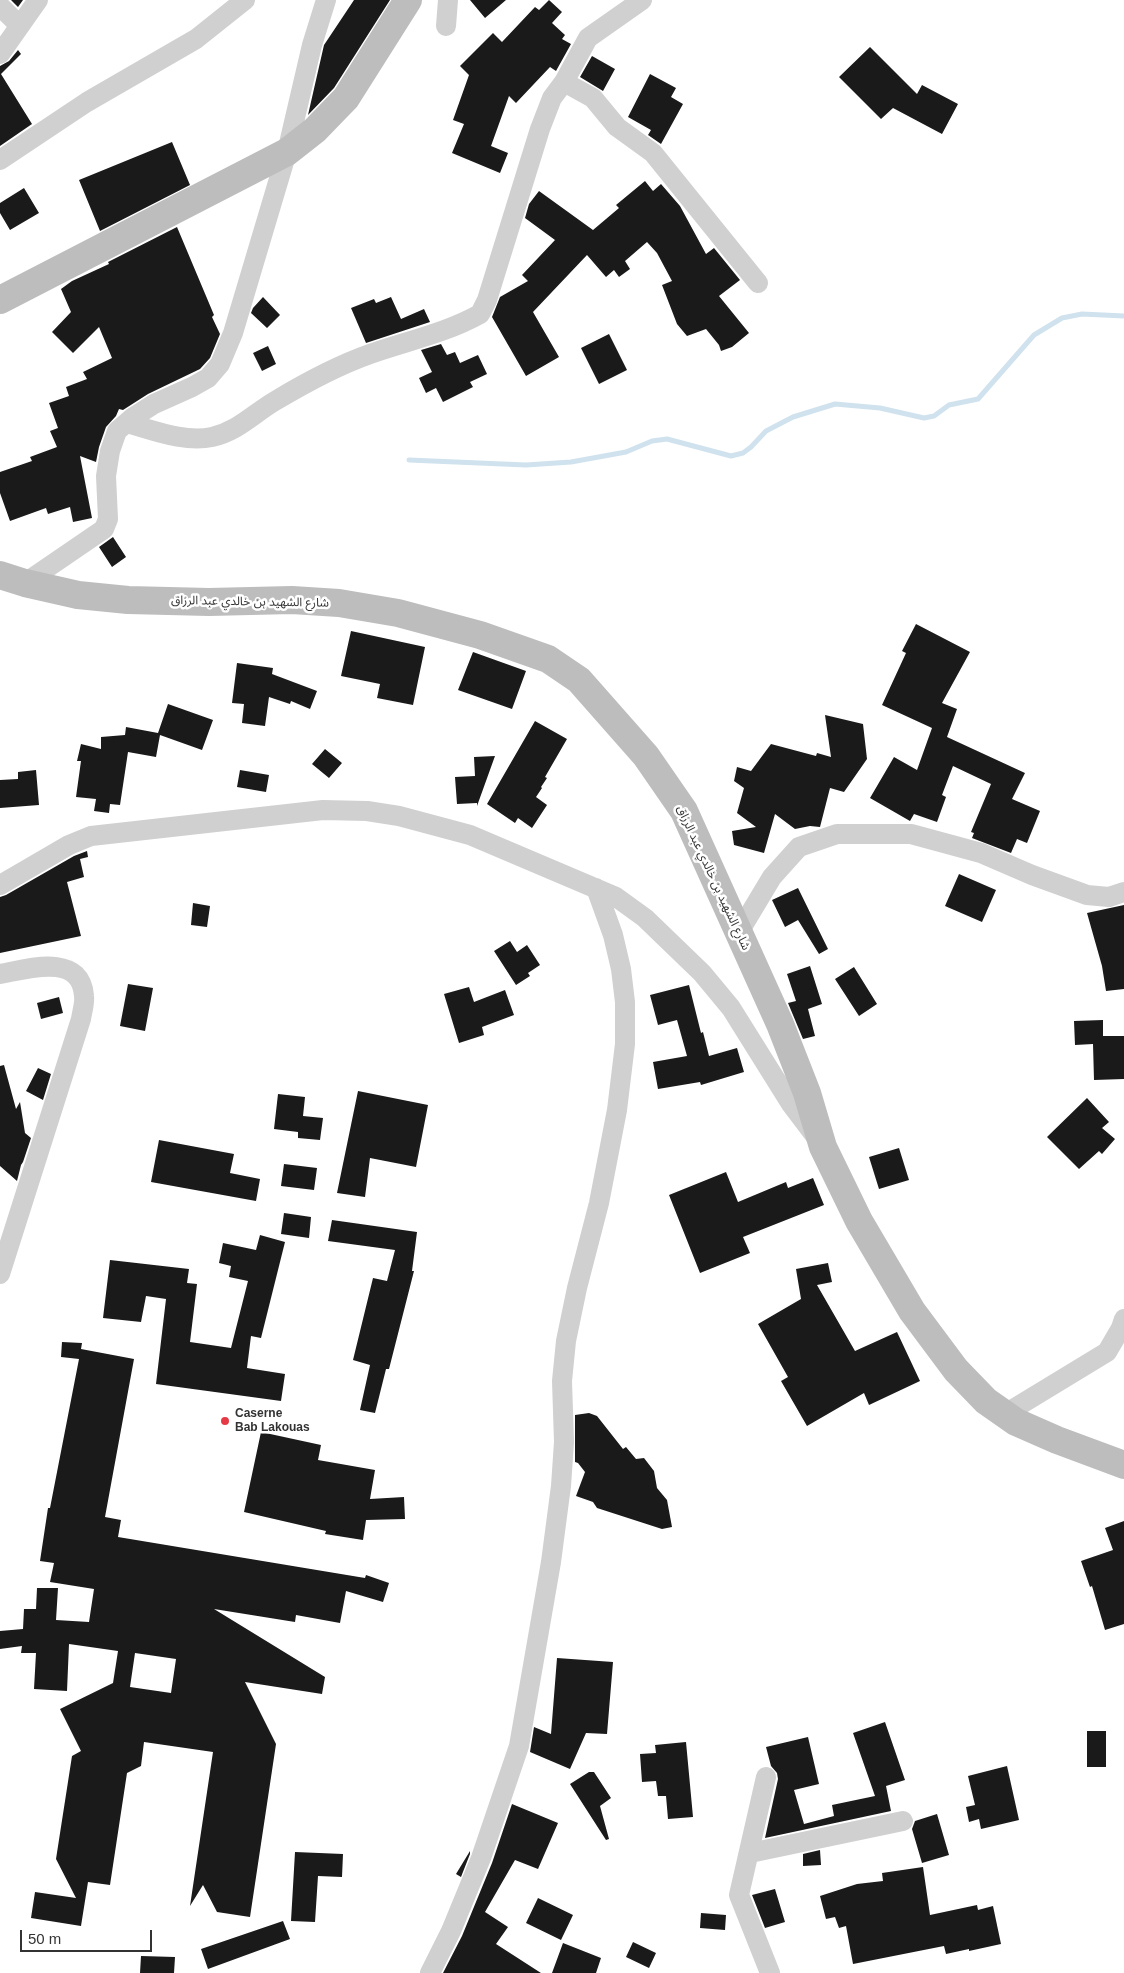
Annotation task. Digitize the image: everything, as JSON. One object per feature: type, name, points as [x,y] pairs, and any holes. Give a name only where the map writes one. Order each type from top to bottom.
[{"type":"main road","points":[[0,300],[287,152],[315,130],[346,98],[408,0]]},
{"type":"main road","name":"شارع الشهيد بن خالدي عبد الرزاق","points":[[12,579],[78,595],[128,600],[208,602],[292,600],[338,603],[398,613],[480,634],[548,659],[579,680],[646,756],[684,811],[780,1024],[807,1093],[823,1146],[859,1221],[912,1311],[956,1370],[986,1401],[1016,1422],[1057,1440],[1124,1465]]},
{"type":"street","points":[[0,54],[38,0]]},
{"type":"street","points":[[0,160],[87,102],[196,39],[245,0]]},
{"type":"street","points":[[12,579],[104,529],[108,519],[106,476],[110,452],[118,431],[154,404],[208,378],[220,364],[233,334],[287,152],[312,45],[326,0]]},
{"type":"street","points":[[446,26],[448,0]]},
{"type":"street","points":[[127,423],[186,437],[211,437],[236,429],[272,403],[337,366],[438,332],[480,314],[490,291],[540,129],[552,98],[564,82],[588,38],[642,0]]},
{"type":"street","points":[[0,6],[19,25]]},
{"type":"street","points":[[564,82],[593,98],[617,127],[653,153],[758,284]]},
{"type":"street","points":[[0,885],[69,845],[91,836],[323,810],[375,812],[399,816],[470,835],[616,896],[645,918],[702,973],[731,1008],[791,1104],[823,1146]]},
{"type":"street","points":[[739,932],[772,877],[798,847],[837,834],[910,834],[981,853],[1032,875],[1087,895],[1109,897],[1124,892]]},
{"type":"street","points":[[430,1973],[451,1931],[482,1858],[519,1746],[551,1562],[561,1486],[564,1442],[562,1381],[566,1341],[576,1288],[599,1203],[617,1110],[625,1044],[625,1002],[621,969],[613,935],[596,888]]},
{"type":"street","points":[[0,974],[39,966],[63,967],[79,978],[84,995],[81,1019],[0,1274]]},
{"type":"street","points":[[1005,1414],[1107,1352],[1124,1319]]},
{"type":"street","points":[[766,1777],[739,1895],[770,1973]]},
{"type":"street","points":[[750,1853],[903,1821]]},
{"type":"building","points":[[11,0],[23,0],[18,7]]},
{"type":"building","points":[[354,0],[390,0],[334,88],[308,115],[324,45]]},
{"type":"building","points":[[470,0],[506,0],[485,18]]},
{"type":"building","points":[[549,0],[562,12],[552,23],[565,35],[562,39],[571,44],[556,71],[550,67],[516,103],[509,96],[491,146],[508,153],[500,173],[452,153],[464,124],[453,120],[469,75],[460,66],[493,33],[502,42],[535,7],[539,10]]},
{"type":"building","points":[[870,47],[917,94],[922,85],[958,104],[942,134],[893,108],[881,119],[839,77]]},
{"type":"building","points":[[18,50],[21,54],[1,74],[32,124],[0,146],[0,66],[9,61]]},
{"type":"building","points":[[592,56],[615,69],[603,91],[580,77]]},
{"type":"building","points":[[650,74],[676,88],[671,97],[683,104],[661,144],[648,135],[651,130],[628,117]]},
{"type":"building","points":[[172,142],[190,185],[100,231],[79,180]]},
{"type":"building","points":[[645,181],[653,191],[661,184],[680,206],[706,254],[714,248],[740,280],[719,296],[749,333],[732,347],[721,351],[719,345],[706,329],[687,336],[677,324],[662,285],[672,281],[657,253],[647,242],[625,261],[630,269],[619,277],[614,270],[606,277],[587,255],[533,312],[559,357],[526,376],[492,317],[500,297],[528,281],[522,275],[555,240],[525,218],[529,204],[539,191],[593,230],[619,208],[616,205]]},
{"type":"building","points":[[24,188],[39,213],[10,230],[0,213],[0,203]]},
{"type":"building","points":[[177,227],[214,315],[212,317],[220,334],[210,358],[200,369],[148,394],[123,410],[119,409],[116,416],[106,427],[96,462],[80,456],[92,518],[73,522],[70,507],[48,514],[46,508],[10,521],[0,493],[0,472],[32,461],[30,457],[57,447],[50,431],[58,428],[49,403],[69,396],[66,387],[87,379],[83,372],[112,358],[99,327],[73,353],[52,332],[71,312],[61,289],[72,281],[109,264],[108,262]]},
{"type":"building","points":[[263,297],[280,315],[267,328],[251,313]]},
{"type":"building","points":[[391,297],[401,319],[424,309],[430,322],[366,343],[351,308],[374,299],[376,303]]},
{"type":"building","points":[[609,334],[627,370],[599,384],[581,348]]},
{"type":"building","points":[[441,344],[447,355],[455,352],[460,363],[478,355],[487,374],[470,382],[473,387],[443,402],[436,388],[426,393],[419,378],[432,372],[421,350]]},
{"type":"building","points":[[268,346],[276,364],[262,371],[253,353]]},
{"type":"building","points":[[113,537],[126,557],[112,567],[99,547]]},
{"type":"building","points":[[916,624],[970,652],[942,703],[957,709],[947,737],[1025,773],[1012,799],[1040,811],[1027,843],[1017,839],[1011,853],[972,838],[974,833],[971,832],[991,784],[953,766],[942,795],[946,797],[937,822],[914,814],[910,821],[870,798],[894,757],[917,770],[932,728],[882,705],[906,653],[902,651]]},
{"type":"building","points":[[351,631],[425,647],[413,705],[377,698],[380,684],[341,676]]},
{"type":"building","points":[[473,652],[526,671],[512,709],[458,690]]},
{"type":"building","points":[[237,663],[273,668],[272,674],[317,691],[310,709],[291,701],[290,704],[269,697],[265,726],[242,723],[244,704],[232,703]]},
{"type":"building","points":[[168,704],[213,720],[202,750],[160,735],[156,757],[128,752],[120,805],[110,804],[109,813],[94,811],[96,799],[76,797],[81,761],[77,761],[81,744],[101,749],[101,737],[125,735],[126,727],[158,733]]},
{"type":"building","points":[[825,715],[863,724],[867,759],[844,792],[830,788],[820,827],[810,826],[795,829],[775,814],[764,853],[734,845],[732,831],[756,827],[737,813],[744,788],[734,781],[737,767],[751,771],[771,744],[816,756],[817,753],[831,757]]},
{"type":"building","points":[[535,721],[567,739],[536,797],[547,805],[532,828],[518,818],[515,823],[487,804]]},
{"type":"building","points":[[325,749],[342,763],[329,778],[312,764]]},
{"type":"building","points":[[495,756],[477,806],[477,803],[457,804],[455,777],[475,776],[474,757]]},
{"type":"building","points":[[36,770],[39,805],[0,808],[0,780],[18,779],[18,772]]},
{"type":"building","points":[[240,770],[269,775],[266,792],[237,787]]},
{"type":"building","points":[[87,851],[88,857],[80,859],[84,877],[67,882],[81,936],[0,953],[0,897],[74,856]]},
{"type":"building","points":[[959,874],[996,890],[982,922],[945,906]]},
{"type":"building","points":[[798,888],[828,949],[819,954],[798,920],[785,927],[772,900]]},
{"type":"building","points":[[193,903],[210,906],[207,927],[191,925]]},
{"type":"building","points":[[1124,905],[1124,989],[1106,991],[1102,966],[1087,913]]},
{"type":"building","points":[[510,941],[517,952],[527,945],[540,965],[528,973],[530,976],[516,985],[494,951]]},
{"type":"building","points":[[810,966],[822,1004],[808,1009],[815,1036],[803,1039],[788,1003],[796,1001],[787,974]]},
{"type":"building","points":[[854,967],[877,1004],[859,1016],[835,979]]},
{"type":"building","points":[[128,984],[153,988],[145,1031],[120,1026]]},
{"type":"building","points":[[689,985],[709,1056],[737,1048],[744,1072],[701,1085],[700,1082],[658,1089],[653,1062],[687,1056],[677,1020],[658,1025],[650,995]]},
{"type":"building","points":[[469,987],[474,1002],[505,990],[514,1015],[482,1027],[484,1035],[459,1043],[444,994]]},
{"type":"building","points":[[59,997],[63,1013],[41,1019],[37,1003]]},
{"type":"building","points":[[1103,1020],[1103,1036],[1124,1036],[1124,1079],[1094,1080],[1093,1044],[1075,1045],[1074,1021]]},
{"type":"building","points":[[4,1065],[16,1109],[20,1102],[25,1133],[31,1138],[17,1181],[0,1166],[0,1066]]},
{"type":"building","points":[[38,1068],[51,1074],[43,1100],[26,1091]]},
{"type":"building","points":[[358,1091],[428,1105],[416,1167],[370,1158],[365,1197],[337,1193]]},
{"type":"building","points":[[278,1094],[305,1097],[303,1116],[323,1118],[320,1140],[298,1138],[298,1132],[274,1129]]},
{"type":"building","points":[[1087,1098],[1109,1122],[1102,1128],[1115,1139],[1102,1154],[1099,1151],[1079,1169],[1047,1137]]},
{"type":"building","points":[[159,1140],[234,1154],[230,1173],[260,1179],[256,1201],[151,1182]]},
{"type":"building","points":[[899,1148],[909,1180],[879,1189],[869,1157]]},
{"type":"building","points":[[284,1164],[317,1168],[314,1190],[281,1186]]},
{"type":"building","points":[[726,1172],[738,1202],[786,1182],[788,1188],[813,1178],[824,1205],[743,1237],[750,1253],[700,1273],[669,1195]]},
{"type":"building","points":[[284,1213],[311,1217],[309,1238],[281,1234]]},
{"type":"building","points":[[332,1220],[417,1232],[412,1271],[414,1271],[389,1369],[386,1369],[375,1413],[360,1410],[370,1365],[353,1360],[373,1278],[387,1281],[395,1250],[328,1241]]},
{"type":"building","points":[[260,1235],[285,1242],[261,1338],[251,1336],[247,1368],[285,1374],[281,1401],[156,1384],[166,1299],[146,1296],[141,1322],[103,1318],[110,1260],[189,1269],[187,1283],[197,1284],[190,1342],[231,1348],[248,1281],[229,1277],[231,1266],[219,1263],[223,1243],[256,1250]]},
{"type":"building","points":[[828,1263],[832,1282],[817,1285],[855,1351],[897,1332],[920,1381],[869,1405],[864,1393],[807,1426],[781,1381],[788,1377],[758,1324],[801,1299],[796,1269]]},
{"type":"building","points":[[62,1342],[82,1343],[81,1349],[134,1359],[105,1517],[121,1520],[118,1537],[365,1578],[366,1575],[389,1583],[383,1602],[346,1591],[340,1623],[296,1615],[295,1622],[214,1609],[325,1677],[322,1694],[245,1682],[276,1744],[250,1917],[217,1912],[203,1885],[190,1906],[213,1752],[144,1742],[141,1766],[127,1773],[110,1885],[88,1882],[81,1926],[31,1918],[35,1892],[76,1898],[56,1859],[72,1756],[81,1751],[60,1709],[113,1683],[118,1651],[69,1644],[67,1691],[34,1689],[36,1653],[21,1653],[22,1646],[0,1649],[0,1631],[23,1629],[24,1609],[36,1609],[37,1588],[58,1588],[56,1620],[89,1622],[94,1589],[50,1582],[54,1563],[40,1561],[48,1508],[50,1508],[79,1359],[61,1357]],"holes":[[[135,1653],[176,1659],[171,1693],[130,1687]]]},
{"type":"building","points":[[589,1413],[597,1416],[623,1449],[626,1447],[636,1459],[644,1458],[654,1471],[657,1488],[667,1500],[672,1527],[662,1529],[597,1508],[593,1502],[576,1496],[585,1472],[575,1462],[575,1415]]},
{"type":"building","points":[[261,1432],[321,1445],[318,1460],[375,1470],[370,1499],[404,1497],[405,1519],[366,1520],[363,1540],[325,1534],[326,1531],[244,1512]]},
{"type":"building","points":[[1124,1521],[1124,1624],[1105,1630],[1092,1586],[1090,1587],[1081,1561],[1113,1550],[1105,1528]]},
{"type":"building","points":[[557,1658],[613,1662],[607,1734],[586,1733],[570,1769],[530,1752],[534,1727],[551,1734]]},
{"type":"building","points":[[885,1722],[905,1780],[886,1786],[891,1811],[765,1838],[778,1779],[777,1773],[771,1766],[766,1747],[808,1737],[819,1784],[794,1790],[804,1824],[834,1816],[832,1805],[875,1796],[853,1733]]},
{"type":"building","points":[[1087,1731],[1106,1731],[1106,1767],[1087,1767]]},
{"type":"building","points":[[686,1742],[693,1817],[668,1819],[666,1796],[658,1796],[656,1781],[642,1782],[640,1754],[656,1753],[655,1745]]},
{"type":"building","points":[[1007,1766],[1019,1820],[981,1829],[979,1819],[969,1822],[966,1807],[975,1805],[968,1776]]},
{"type":"building","points":[[589,1772],[594,1772],[611,1798],[600,1806],[609,1839],[606,1840],[570,1784]]},
{"type":"building","points":[[512,1804],[558,1823],[538,1869],[515,1860],[485,1912],[508,1927],[496,1944],[541,1973],[443,1973],[462,1936],[492,1863]]},
{"type":"building","points":[[937,1814],[949,1855],[922,1863],[912,1829],[915,1821]]},
{"type":"building","points":[[820,1850],[821,1865],[803,1866],[803,1854]]},
{"type":"building","points":[[470,1851],[470,1854],[461,1877],[456,1874]]},
{"type":"building","points":[[295,1852],[343,1854],[342,1877],[318,1876],[315,1922],[291,1921]]},
{"type":"building","points":[[923,1867],[930,1915],[977,1905],[978,1910],[993,1906],[1001,1944],[946,1954],[944,1946],[853,1964],[846,1926],[839,1928],[835,1917],[826,1919],[820,1896],[857,1884],[883,1881],[882,1873]]},
{"type":"building","points":[[775,1889],[785,1922],[765,1928],[752,1895]]},
{"type":"building","points":[[538,1898],[573,1915],[561,1940],[526,1923]]},
{"type":"building","points":[[701,1913],[726,1915],[725,1930],[700,1928]]},
{"type":"building","points":[[283,1921],[290,1939],[208,1969],[201,1949]]},
{"type":"building","points":[[633,1942],[656,1953],[649,1968],[626,1957]]},
{"type":"building","points":[[563,1943],[601,1958],[596,1973],[552,1973]]},
{"type":"building","points":[[141,1956],[175,1957],[174,1973],[140,1973]]},
{"type":"waterway","points":[[409,460],[526,465],[571,462],[626,452],[652,441],[667,439],[731,456],[743,453],[766,431],[793,417],[835,404],[880,408],[924,418],[934,416],[949,405],[978,399],[1034,335],[1062,318],[1082,314],[1124,316]]},
{"type":"place","name":"Caserne Bab Lakouas","points":[[225,1421]]}]
